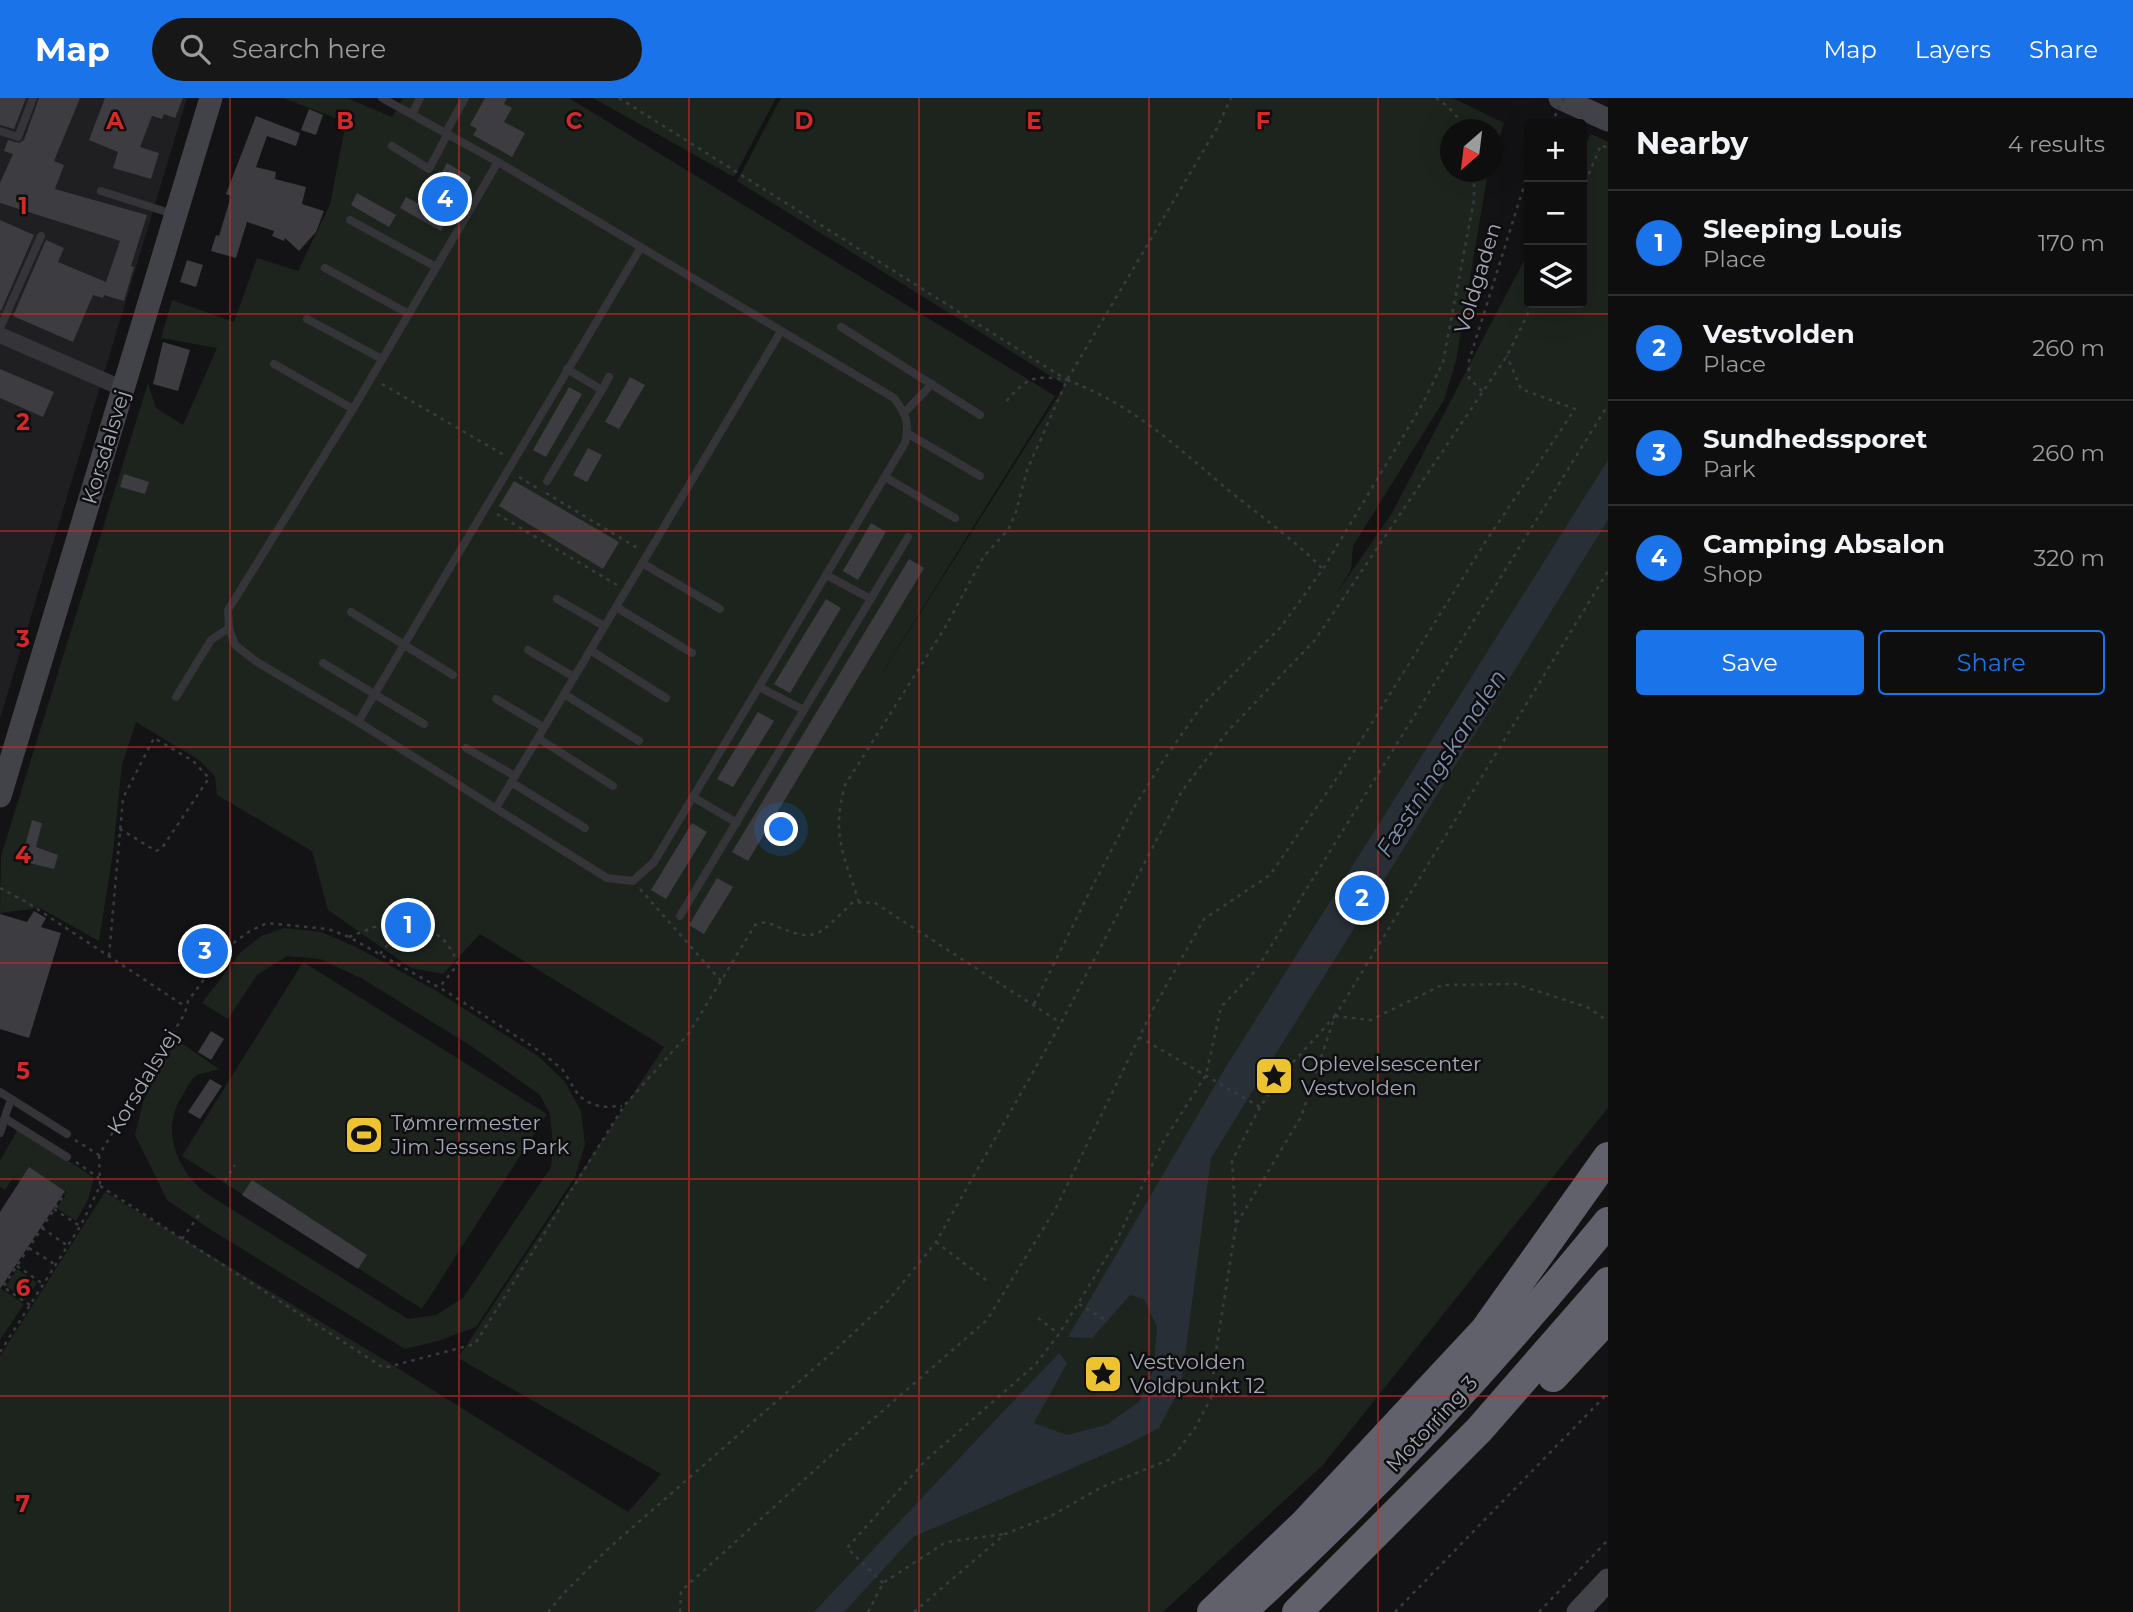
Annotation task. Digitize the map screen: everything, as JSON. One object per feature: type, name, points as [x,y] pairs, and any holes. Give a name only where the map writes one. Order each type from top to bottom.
[{"type":"highway","points":[[1212,1612],[1305,1523],[1485,1330],[1608,1157]]},
{"type":"highway","name":"Motorring 3","points":[[1241,1612],[1293,1565],[1452,1404],[1531,1316],[1608,1222]]},
{"type":"highway","name":"Motorring 3","points":[[1297,1612],[1479,1430],[1608,1282]]},
{"type":"highway","points":[[1479,1430],[1548,1381],[1608,1318]]},
{"type":"street","name":"Korsdalsvej","points":[[0,796],[211,98]]},
{"type":"street","points":[[1562,98],[1608,120]]},
{"type":"street","points":[[0,335],[124,389]]},
{"type":"street","points":[[1578,1612],[1608,1580]]},
{"type":"lane","points":[[0,131],[18,136],[33,98]]},
{"type":"lane","points":[[382,98],[498,162],[894,398],[905,412],[908,422],[905,443],[654,862],[633,881],[607,878],[257,662],[235,645],[229,628],[228,610],[354,408],[498,162]]},
{"type":"lane","points":[[412,114],[420,98]]},
{"type":"lane","points":[[392,146],[429,169],[464,98]]},
{"type":"lane","points":[[102,191],[176,215]]},
{"type":"lane","points":[[350,220],[436,267]]},
{"type":"lane","points":[[0,328],[41,236]]},
{"type":"lane","points":[[358,722],[641,247]]},
{"type":"lane","points":[[324,268],[409,314]]},
{"type":"lane","points":[[307,319],[382,359]]},
{"type":"lane","points":[[841,327],[980,415]]},
{"type":"lane","points":[[496,808],[781,331]]},
{"type":"lane","points":[[274,364],[354,408]]},
{"type":"lane","points":[[566,369],[601,390]]},
{"type":"lane","points":[[547,481],[609,377]]},
{"type":"lane","points":[[905,412],[932,384]]},
{"type":"lane","points":[[907,433],[980,476]]},
{"type":"lane","points":[[885,477],[955,518]]},
{"type":"lane","points":[[680,916],[908,537]]},
{"type":"lane","points":[[642,563],[720,609]]},
{"type":"lane","points":[[826,575],[871,599]]},
{"type":"lane","points":[[557,598],[604,626]]},
{"type":"lane","points":[[616,607],[692,653]]},
{"type":"lane","points":[[351,612],[453,675]]},
{"type":"lane","points":[[176,697],[211,640],[229,628]]},
{"type":"lane","points":[[528,650],[574,677]]},
{"type":"lane","points":[[590,650],[666,698]]},
{"type":"lane","points":[[323,663],[424,724]]},
{"type":"lane","points":[[760,687],[804,710]]},
{"type":"lane","points":[[564,694],[639,741]]},
{"type":"lane","points":[[496,699],[543,727]]},
{"type":"lane","points":[[537,738],[613,786]]},
{"type":"lane","points":[[466,748],[585,828]]},
{"type":"lane","points":[[693,797],[737,822]]},
{"type":"lane","points":[[0,1092],[67,1134]]},
{"type":"lane","points":[[0,1133],[6,1119],[5,1110],[12,1100]]},
{"type":"lane","points":[[6,1119],[67,1157]]},
{"type":"path","points":[[619,98],[1068,380],[1140,417],[1180,447],[1323,569]]},
{"type":"path","points":[[859,902],[838,839],[838,808],[845,785],[946,626],[984,556],[1008,530],[1019,504],[1027,470],[1068,380],[1217,128],[1231,98]]},
{"type":"path","points":[[1436,98],[1458,119]]},
{"type":"path","points":[[1552,119],[1562,98]]},
{"type":"path","points":[[1585,182],[1601,145],[1608,148]]},
{"type":"path","points":[[1034,1005],[1133,809],[1163,761],[1203,704],[1281,627],[1323,569],[1422,405],[1443,362],[1474,200],[1474,182]]},
{"type":"path","name":"Voldgaden","points":[[1482,391],[1469,379],[1469,361],[1525,182]]},
{"type":"path","points":[[548,1612],[609,1548],[888,1301],[936,1242],[1061,1023],[1182,791],[1228,731],[1315,640],[1507,356],[1531,308]]},
{"type":"path","points":[[680,1612],[681,1591],[987,1320],[1056,1208],[1139,1037],[1204,919],[1270,875],[1341,772],[1486,541],[1575,409],[1521,389],[1507,356]]},
{"type":"path","points":[[1005,402],[1023,382],[1042,377],[1068,380]]},
{"type":"path","points":[[371,378],[513,460]]},
{"type":"path","points":[[883,1583],[847,1548],[926,1460],[1035,1365],[1079,1304],[1116,1242],[1163,1142],[1206,1075],[1221,1007],[1256,970],[1608,405]]},
{"type":"path","points":[[507,470],[648,554]]},
{"type":"path","points":[[485,507],[626,590]]},
{"type":"path","points":[[868,1612],[883,1583],[946,1542],[1006,1534],[1051,1516],[1102,1486],[1171,1460],[1195,1429],[1211,1398],[1214,1357],[1236,1225],[1232,1161],[1260,1107],[1288,1068],[1335,1016],[1608,571]]},
{"type":"path","points":[[109,956],[120,829],[123,798],[154,737],[193,761],[209,778],[162,848],[156,851],[120,829]]},
{"type":"path","points":[[633,881],[721,981]]},
{"type":"path","points":[[0,888],[28,902],[186,1006],[228,947],[250,931],[267,923],[328,929],[349,937],[439,988],[541,1052],[562,1069],[579,1096],[588,1102],[601,1107],[624,1106]]},
{"type":"path","points":[[100,1186],[384,1368],[475,1344],[624,1106],[689,1032],[755,925],[766,922],[801,937],[820,933],[853,902],[875,903],[1061,1023]]},
{"type":"path","points":[[349,937],[377,926],[438,934],[449,944],[458,964],[439,988]]},
{"type":"path","points":[[380,954],[399,931]]},
{"type":"path","points":[[1335,1016],[1371,1020],[1442,985],[1515,984],[1587,1007],[1608,1021]]},
{"type":"path","name":"Korsdalsvej","points":[[67,1134],[99,1154],[185,1013],[186,1006]]},
{"type":"path","points":[[1236,1225],[1301,1117],[1335,1016]]},
{"type":"path","points":[[1139,1037],[1260,1107]]},
{"type":"path","points":[[0,1352],[68,1246],[100,1186],[99,1154]]},
{"type":"path","points":[[67,1157],[99,1178]]},
{"type":"path","points":[[225,1181],[235,1165]]},
{"type":"path","points":[[30,1305],[3,1287],[65,1193]]},
{"type":"path","points":[[54,1209],[80,1226]]},
{"type":"path","points":[[183,1239],[201,1212]]},
{"type":"path","points":[[42,1228],[68,1246]]},
{"type":"path","points":[[936,1242],[986,1280]]},
{"type":"path","points":[[29,1248],[56,1265]]},
{"type":"path","points":[[17,1266],[43,1284]]},
{"type":"path","points":[[1079,1304],[1107,1321]]},
{"type":"path","points":[[1038,1318],[1059,1334]]},
{"type":"path","points":[[1395,1612],[1608,1393]]},
{"type":"path","points":[[914,1612],[1006,1534]]},
{"type":"path","points":[[1539,1612],[1608,1540]]},
{"type":"shaded area","points":[[0,98],[187,98],[0,719]]},
{"type":"shaded area","points":[[283,98],[347,98],[392,117],[403,98],[569,98],[1055,396],[872,689],[1065,385],[737,181],[781,98],[1453,98],[1496,119],[1440,119],[1440,182],[1486,182],[1456,361],[1444,400],[1353,546],[1351,570],[1334,597],[1392,513],[1524,261],[1524,308],[1587,308],[1587,142],[1591,134],[1608,142],[1608,1108],[1322,1466],[1163,1612],[0,1612],[0,1356],[105,1192],[388,1362],[628,1512],[661,1474],[458,1358],[664,1047],[480,934],[443,974],[411,968],[328,910],[312,851],[217,795],[215,776],[199,760],[136,722],[122,765],[113,852],[99,941],[40,908],[0,913],[1,856],[148,383],[156,408],[183,425],[217,348],[161,338],[172,300],[234,322],[257,258],[298,271],[330,204],[346,122]]},
{"type":"shaded area","points":[[593,98],[776,98],[734,177]]},
{"type":"shaded area","points":[[284,928],[321,932],[356,947],[435,990],[538,1056],[565,1082],[581,1111],[585,1145],[575,1177],[476,1327],[438,1341],[405,1349],[167,1200],[135,1135],[143,1102],[158,1070],[177,1040],[219,1069],[193,1078],[177,1106],[173,1119],[172,1133],[179,1159],[185,1171],[204,1192],[408,1319],[436,1315],[463,1298],[551,1167],[553,1146],[550,1114],[540,1095],[474,1048],[363,979],[320,959],[287,956],[257,975],[228,1019],[202,1003],[240,953],[261,936]]},
{"type":"shaded area","points":[[208,930],[224,945],[202,970],[187,957]]},
{"type":"shaded area","name":"Tømrermester Jim Jessens Park","points":[[303,962],[547,1114],[422,1309],[182,1156]]},
{"type":"shaded area","points":[[19,1127],[94,1178],[88,1200],[76,1221],[57,1208],[67,1192],[30,1168],[20,1182],[13,1178],[5,1190],[0,1187],[0,1161]]},
{"type":"shaded area","points":[[17,1269],[37,1283],[26,1300],[6,1286]]},
{"type":"shaded area","points":[[0,1288],[24,1304],[0,1340]]},
{"type":"water","name":"Fæstningskanalen","points":[[1608,460],[1608,520],[1211,1158],[1181,1386],[1159,1428],[1126,1445],[913,1537],[844,1612],[814,1612],[1059,1353],[1067,1363],[1034,1423],[1067,1435],[1106,1425],[1139,1402],[1154,1368],[1157,1327],[1144,1299],[1130,1295],[1092,1338],[1068,1337],[1224,1070]]},
{"type":"building","points":[[0,98],[26,98],[14,129],[0,125]]},
{"type":"building","points":[[39,98],[80,98],[54,161],[64,165],[55,189],[147,215],[131,266],[134,267],[124,301],[93,295],[73,342],[13,316],[46,240],[64,248],[58,262],[106,282],[120,241],[0,203],[0,183],[13,154],[4,151],[8,140],[19,143],[24,140]]},
{"type":"building","points":[[105,98],[183,98],[175,118],[164,114],[162,119],[152,116],[140,147],[159,153],[151,179],[113,168],[118,152],[89,140]]},
{"type":"building","points":[[485,98],[507,98],[504,104],[512,108],[504,122],[525,133],[512,157],[473,135],[477,129],[470,125]]},
{"type":"building","points":[[309,109],[323,115],[316,135],[301,130]]},
{"type":"building","points":[[256,116],[300,133],[296,146],[267,136],[256,167],[276,172],[275,179],[306,187],[302,204],[324,211],[316,232],[299,251],[285,238],[284,241],[272,236],[274,231],[247,222],[236,258],[211,251],[216,235],[219,236],[231,196],[226,194]]},
{"type":"building","points":[[447,163],[471,177],[441,231],[400,208],[406,197],[423,206]]},
{"type":"building","points":[[357,193],[396,215],[389,227],[351,205]]},
{"type":"building","points":[[0,220],[34,235],[1,311],[0,310]]},
{"type":"building","points":[[187,260],[203,265],[196,287],[180,282]]},
{"type":"building","points":[[163,342],[190,350],[178,391],[153,384]]},
{"type":"building","points":[[0,369],[54,392],[43,417],[0,398]]},
{"type":"building","points":[[630,377],[645,385],[619,429],[605,422]]},
{"type":"building","points":[[569,387],[582,394],[546,457],[533,450]]},
{"type":"building","points":[[588,448],[602,455],[587,482],[573,475]]},
{"type":"building","points":[[124,474],[149,482],[145,494],[120,487]]},
{"type":"building","points":[[514,481],[619,542],[603,569],[499,506]]},
{"type":"building","points":[[871,523],[886,532],[858,580],[843,571]]},
{"type":"building","points":[[909,559],[924,568],[748,861],[732,852]]},
{"type":"building","points":[[826,599],[841,608],[790,693],[774,684]]},
{"type":"building","points":[[758,712],[774,721],[733,787],[717,779]]},
{"type":"building","points":[[32,820],[42,823],[36,847],[58,855],[54,869],[21,861]]},
{"type":"building","points":[[692,823],[707,832],[666,899],[651,890]]},
{"type":"building","points":[[717,878],[733,887],[704,934],[689,925]]},
{"type":"building","points":[[34,911],[46,918],[41,927],[61,933],[29,1038],[0,1029],[0,914],[27,922]]},
{"type":"building","points":[[211,1031],[224,1039],[211,1060],[198,1052]]},
{"type":"building","points":[[210,1079],[222,1086],[200,1119],[188,1112]]},
{"type":"building","points":[[29,1167],[65,1191],[0,1289],[0,1212]]},
{"type":"building","points":[[252,1180],[367,1255],[358,1269],[242,1195]]},
{"type":"place","name":"Camping Absalon","points":[[445,199]]},
{"type":"place","name":"Vestvolden","points":[[1362,898]]},
{"type":"place","name":"Sleeping Louis","points":[[408,925]]},
{"type":"place","name":"Sundhedssporet","points":[[205,951]]},
{"type":"place","name":"Oplevelsescenter Vestvolden","points":[[1274,1076]]},
{"type":"place","name":"Tømrermester Jim Jessens Park","points":[[364,1135]]},
{"type":"place","name":"Vestvolden Voldpunkt 12","points":[[1103,1374]]}]
